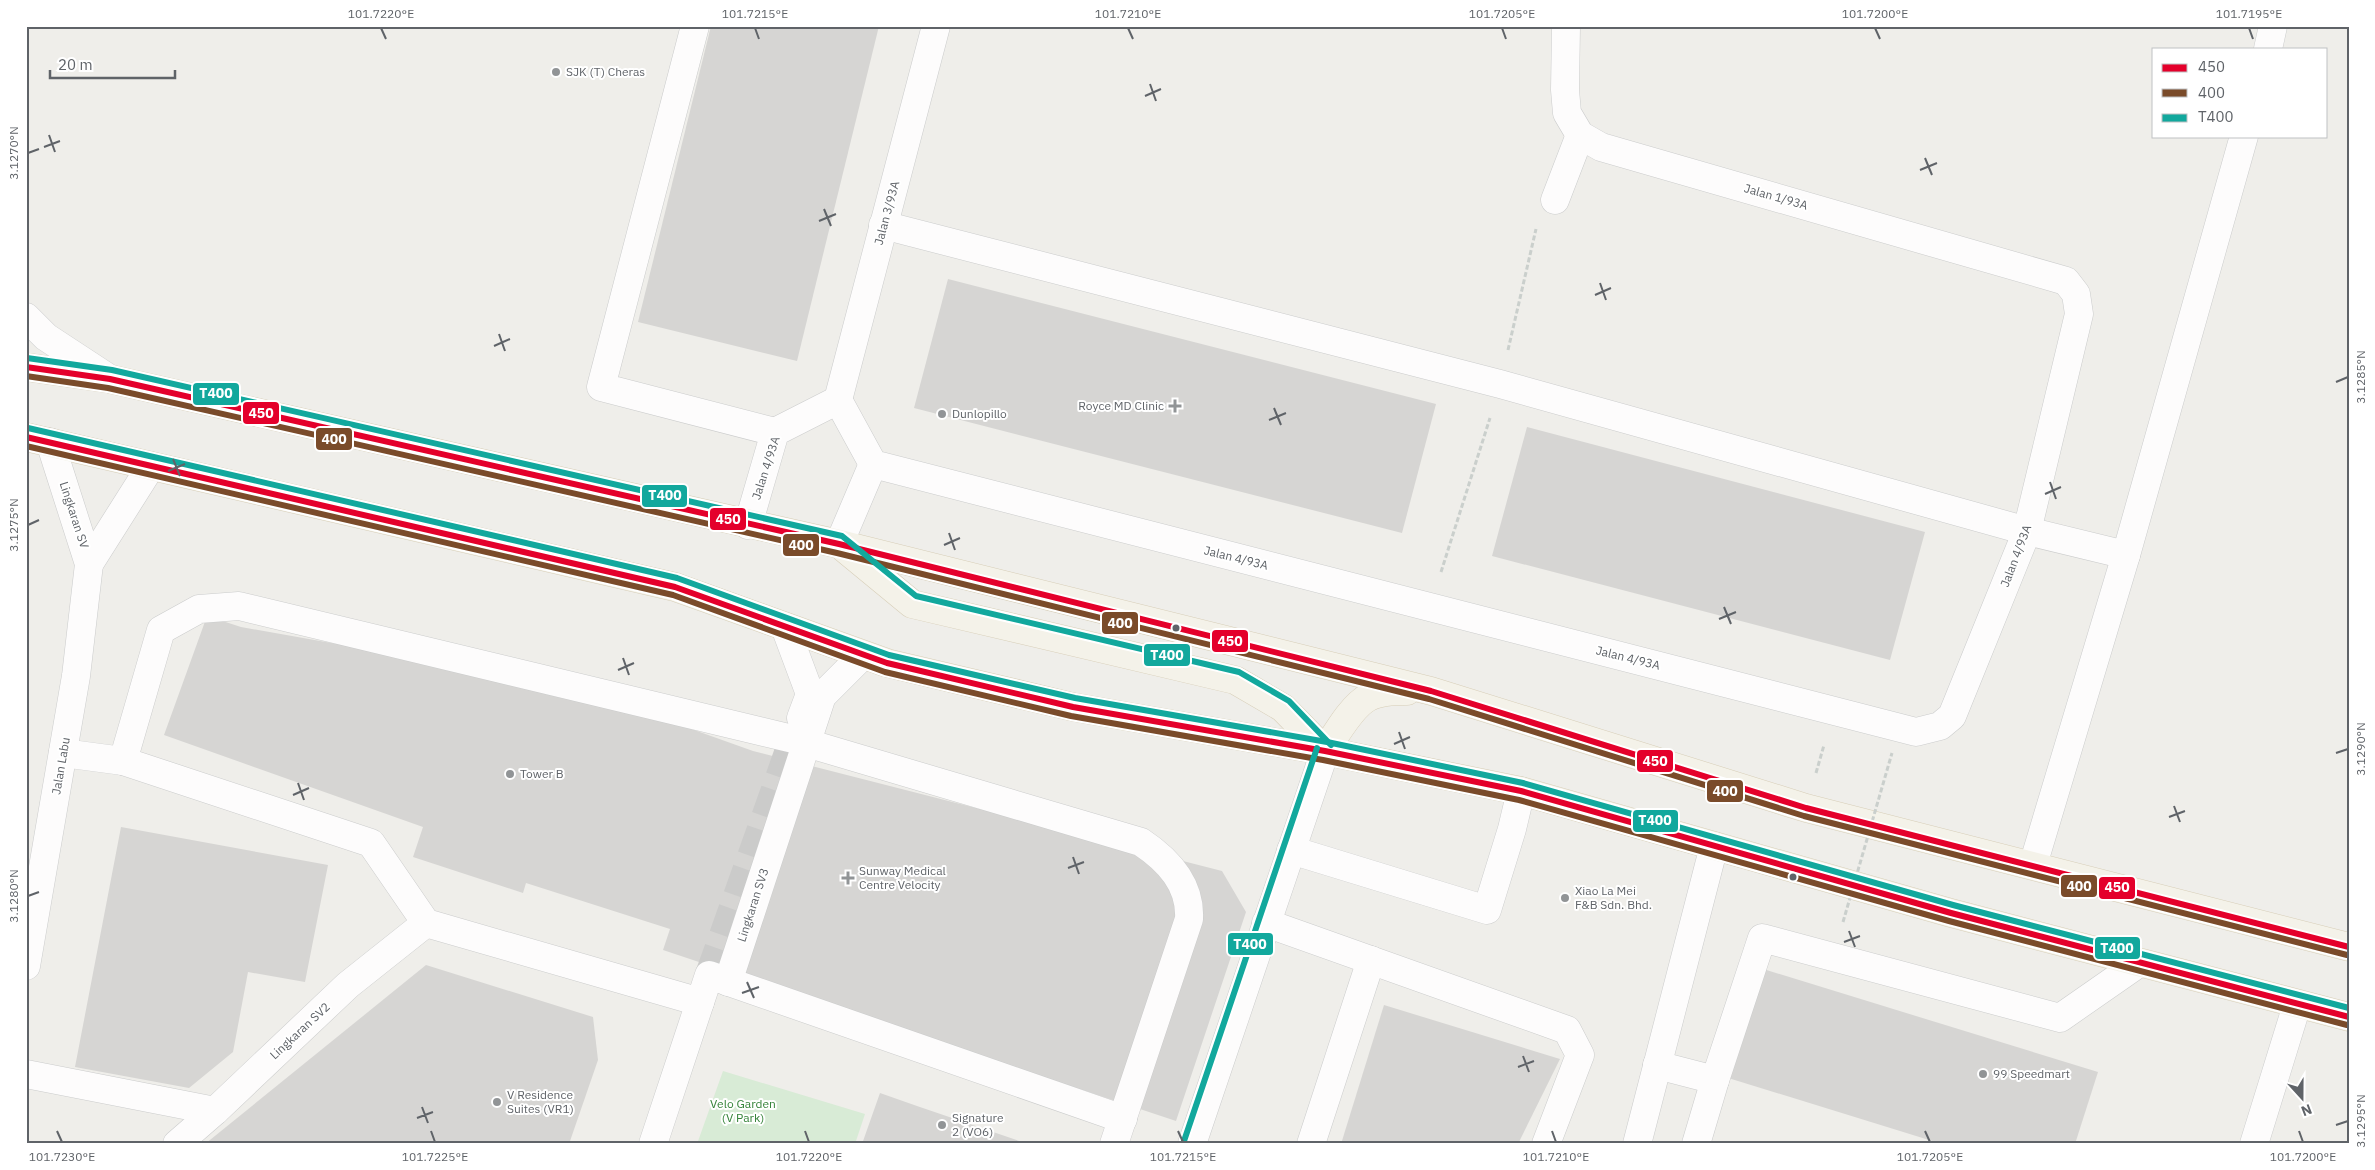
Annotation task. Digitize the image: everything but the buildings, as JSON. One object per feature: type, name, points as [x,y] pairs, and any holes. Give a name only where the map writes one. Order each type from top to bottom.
[{"type":"main road","points":[[26,367],[110,379],[839,544],[1432,691],[1806,808],[2349,947]]},
{"type":"main road","points":[[38,440],[675,587],[886,663],[1073,708],[1325,751],[1521,791],[1951,913],[2349,1017]]},
{"type":"main road","points":[[839,544],[912,604],[1235,680],[1283,708],[1325,751]]},
{"type":"main road","points":[[1325,751],[1353,712],[1368,697],[1390,692],[1432,691]]},
{"type":"street","points":[[695,26],[600,387],[776,432]]},
{"type":"street","name":"Jalan 3/93A","points":[[838,400],[936,26]]},
{"type":"street","points":[[1555,200],[1580,135],[1567,113],[1564,90],[1566,26]]},
{"type":"street","points":[[2268,48],[2273,26]]},
{"type":"street","name":"Jalan 1/93A","points":[[1580,135],[1602,147],[2066,281],[2076,294]]},
{"type":"street","points":[[2032,865],[2126,555],[2243,138]]},
{"type":"street","points":[[884,225],[1500,384],[2027,531],[2126,555]]},
{"type":"street","name":"Jalan 4/93A","points":[[873,464],[1916,732],[1940,726],[1952,716],[2027,531],[2079,314],[2076,294]]},
{"type":"street","points":[[26,317],[46,337],[110,379]]},
{"type":"street","points":[[838,400],[873,464],[839,544]]},
{"type":"street","name":"Jalan 4/93A","points":[[748,524],[776,432],[838,400]]},
{"type":"street","name":"Lingkaran SV","points":[[38,440],[89,564]]},
{"type":"street","name":"Lingkaran SV","points":[[89,564],[150,466]]},
{"type":"street","name":"Jalan Labu","points":[[26,966],[30,921],[76,676],[89,564]]},
{"type":"street","points":[[123,761],[161,630],[199,609],[239,606],[796,745],[1141,842],[1156,852],[1182,883],[1187,896],[1189,919],[1118,1131],[709,975],[653,1144]]},
{"type":"street","name":"Lingkaran SV3","points":[[728,982],[810,694],[785,627]]},
{"type":"street","name":"Lingkaran SV3","points":[[796,745],[822,696],[863,655]]},
{"type":"street","points":[[1192,1144],[1325,751]]},
{"type":"street","points":[[63,752],[123,761],[371,843],[426,922],[700,1002]]},
{"type":"street","points":[[1291,850],[1487,910],[1512,829],[1521,791]]},
{"type":"street","points":[[1637,1144],[1714,846]]},
{"type":"street","name":"Lingkaran SV2","points":[[177,1144],[215,1111],[348,985],[426,922]]},
{"type":"street","points":[[1266,923],[1568,1030],[1580,1055],[1546,1144]]},
{"type":"street","points":[[1696,1144],[1762,938],[2060,1018],[2139,963]]},
{"type":"street","points":[[1311,1144],[1371,960]]},
{"type":"street","points":[[2254,1144],[2297,1004]]},
{"type":"street","points":[[1657,1065],[1715,1080]]},
{"type":"street","points":[[26,1074],[215,1111]]},
{"type":"path","points":[[1843,922],[1892,753]]},
{"type":"green space","name":"Velo Garden (V Park)","points":[[723,1071],[865,1114],[855,1144],[697,1144]]},
{"type":"tunnel","points":[[709,975],[789,750]]},
{"type":"transit line","name":"T400","points":[[27,358],[112,370],[842,536],[916,596],[1239,672],[1289,701],[1331,745]]},
{"type":"transit line","name":"450","points":[[26,367],[110,379],[839,544],[1431,691],[1806,808],[2349,947]]},
{"type":"transit line","name":"400","points":[[26,376],[108,388],[837,553],[1429,699],[1804,816],[2347,955]]},
{"type":"transit line","name":"T400","points":[[28,428],[677,578],[889,655],[1075,698],[1327,742],[1523,783],[1953,905],[2349,1008]]},
{"type":"transit line","name":"450","points":[[26,437],[675,587],[887,663],[1073,707],[1325,751],[1521,791],[1951,913],[2349,1017]]},
{"type":"transit line","name":"400","points":[[26,446],[673,595],[885,672],[1071,716],[1323,760],[1519,800],[1949,921],[2347,1025]]},
{"type":"transit line","name":"T400","points":[[1184,1141],[1317,748]]},
{"type":"place","name":"SJK (T) Cheras","points":[[556,72]]},
{"type":"place","name":"Royce MD Clinic","points":[[1175,406]]},
{"type":"place","name":"Dunlopillo","points":[[942,414]]},
{"type":"place","name":"Tower B","points":[[510,774]]},
{"type":"place","name":"Sunway Medical Centre Velocity","points":[[848,878]]},
{"type":"place","name":"Xiao La Mei F&B Sdn. Bhd.","points":[[1565,898]]},
{"type":"place","name":"99 Speedmart","points":[[1983,1074]]},
{"type":"place","name":"V Residence Suites (VR1)","points":[[497,1102]]},
{"type":"place","name":"Signature 2 (VO6)","points":[[942,1125]]}]
